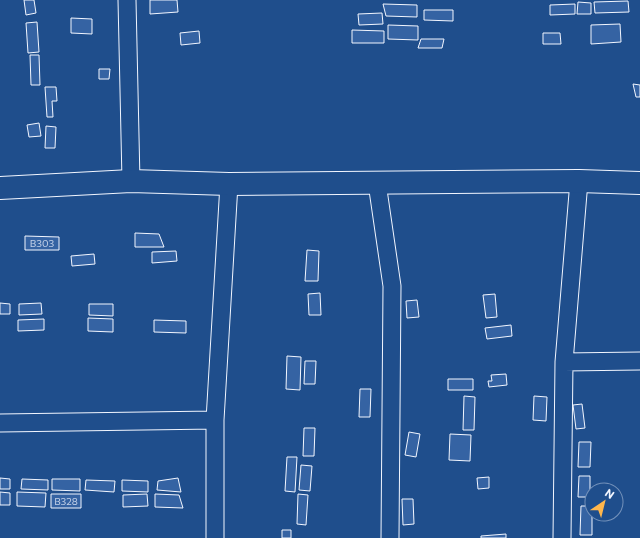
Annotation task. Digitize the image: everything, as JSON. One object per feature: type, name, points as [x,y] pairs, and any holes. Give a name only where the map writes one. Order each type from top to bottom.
[{"type":"street","points":[[127,0],[131,181]]},
{"type":"street","points":[[0,188],[131,181],[229,184],[578,181],[640,183]]},
{"type":"street","points":[[562,538],[564,362],[578,181]]},
{"type":"street","points":[[377,183],[392,286],[390,538]]},
{"type":"street","points":[[215,538],[215,420],[229,184]]},
{"type":"street","points":[[564,362],[640,361]]},
{"type":"street","points":[[0,423],[215,420]]},
{"type":"building","points":[[24,0],[34,0],[36,13],[26,15]]},
{"type":"building","points":[[150,0],[177,0],[178,12],[150,14]]},
{"type":"building","points":[[628,1],[629,12],[595,13],[594,2]]},
{"type":"building","points":[[578,2],[591,3],[591,14],[577,14]]},
{"type":"building","points":[[383,4],[417,5],[417,17],[386,16]]},
{"type":"building","points":[[575,4],[575,14],[550,15],[550,5]]},
{"type":"building","points":[[424,10],[453,10],[453,21],[424,20]]},
{"type":"building","points":[[382,13],[383,24],[359,25],[358,14]]},
{"type":"building","points":[[71,18],[92,19],[92,34],[71,33]]},
{"type":"building","points":[[37,22],[39,52],[28,53],[26,23]]},
{"type":"building","points":[[620,24],[621,42],[591,44],[591,25]]},
{"type":"building","points":[[388,25],[418,26],[418,40],[388,39]]},
{"type":"building","points":[[352,30],[384,31],[384,43],[352,43]]},
{"type":"building","points":[[199,31],[200,43],[181,45],[180,33]]},
{"type":"building","points":[[543,33],[560,33],[561,44],[543,44]]},
{"type":"building","points":[[421,39],[444,39],[442,48],[418,48]]},
{"type":"building","points":[[30,55],[39,55],[40,85],[31,85]]},
{"type":"building","points":[[99,69],[110,69],[109,79],[99,79]]},
{"type":"building","points":[[633,84],[640,85],[640,97],[636,97]]},
{"type":"building","points":[[45,87],[56,87],[57,101],[52,101],[53,117],[47,117]]},
{"type":"building","points":[[39,123],[41,136],[29,137],[27,125]]},
{"type":"building","points":[[46,126],[56,127],[55,148],[45,148]]},
{"type":"building","points":[[135,233],[159,234],[164,247],[135,247]]},
{"type":"building","points":[[25,236],[59,237],[59,250],[25,250]]},
{"type":"building","points":[[307,250],[319,251],[318,281],[305,281]]},
{"type":"building","points":[[176,251],[177,261],[152,263],[152,252]]},
{"type":"building","points":[[94,254],[95,264],[72,266],[71,256]]},
{"type":"building","points":[[320,293],[321,315],[309,315],[308,294]]},
{"type":"building","points":[[495,294],[497,317],[486,318],[483,295]]},
{"type":"building","points":[[417,300],[419,317],[407,318],[406,301]]},
{"type":"building","points":[[0,303],[10,304],[10,314],[0,314]]},
{"type":"building","points":[[41,303],[42,314],[19,315],[19,304]]},
{"type":"building","points":[[89,304],[113,304],[113,316],[89,315]]},
{"type":"building","points":[[88,318],[113,319],[113,332],[88,331]]},
{"type":"building","points":[[44,319],[44,330],[18,331],[18,320]]},
{"type":"building","points":[[154,320],[186,321],[186,333],[154,332]]},
{"type":"building","points":[[511,325],[512,336],[487,339],[485,328]]},
{"type":"building","points":[[287,356],[301,357],[300,390],[286,389]]},
{"type":"building","points":[[305,361],[316,361],[315,384],[304,384]]},
{"type":"building","points":[[506,374],[507,385],[489,387],[488,381],[492,381],[491,375]]},
{"type":"building","points":[[448,379],[473,379],[473,390],[448,390]]},
{"type":"building","points":[[360,389],[371,389],[370,417],[359,417]]},
{"type":"building","points":[[464,396],[475,397],[474,430],[463,430]]},
{"type":"building","points":[[534,396],[547,397],[546,421],[533,420]]},
{"type":"building","points":[[582,404],[585,428],[576,429],[573,405]]},
{"type":"building","points":[[304,428],[315,428],[314,456],[303,456]]},
{"type":"building","points":[[409,432],[420,434],[416,457],[405,455]]},
{"type":"building","points":[[450,434],[471,435],[470,461],[449,460]]},
{"type":"building","points":[[579,442],[591,442],[590,467],[578,467]]},
{"type":"building","points":[[287,457],[297,457],[295,492],[285,491]]},
{"type":"building","points":[[301,465],[312,466],[310,491],[299,490]]},
{"type":"building","points":[[579,476],[590,476],[590,482],[584,482],[584,497],[578,497]]},
{"type":"building","points":[[489,477],[489,488],[478,489],[477,478]]},
{"type":"building","points":[[0,478],[10,479],[10,489],[0,489]]},
{"type":"building","points":[[178,478],[181,492],[157,490],[158,481]]},
{"type":"building","points":[[22,479],[48,480],[48,490],[21,489]]},
{"type":"building","points":[[52,479],[80,479],[80,491],[52,490]]},
{"type":"building","points":[[86,480],[115,481],[114,492],[85,490]]},
{"type":"building","points":[[122,480],[148,481],[148,492],[122,491]]},
{"type":"building","points":[[0,492],[10,493],[10,505],[0,505]]},
{"type":"building","points":[[17,492],[46,493],[45,507],[17,506]]},
{"type":"building","points":[[51,494],[81,494],[81,508],[51,508]]},
{"type":"building","points":[[147,494],[148,506],[123,507],[123,495]]},
{"type":"building","points":[[155,494],[179,495],[183,508],[155,507]]},
{"type":"building","points":[[298,494],[308,495],[306,525],[297,524]]},
{"type":"building","points":[[402,499],[413,499],[414,524],[403,525]]},
{"type":"building","points":[[581,506],[584,506],[584,522],[592,522],[592,535],[580,535]]},
{"type":"building","points":[[282,530],[291,530],[291,538],[282,538]]},
{"type":"building","points":[[506,534],[506,538],[481,538],[481,536]]}]
